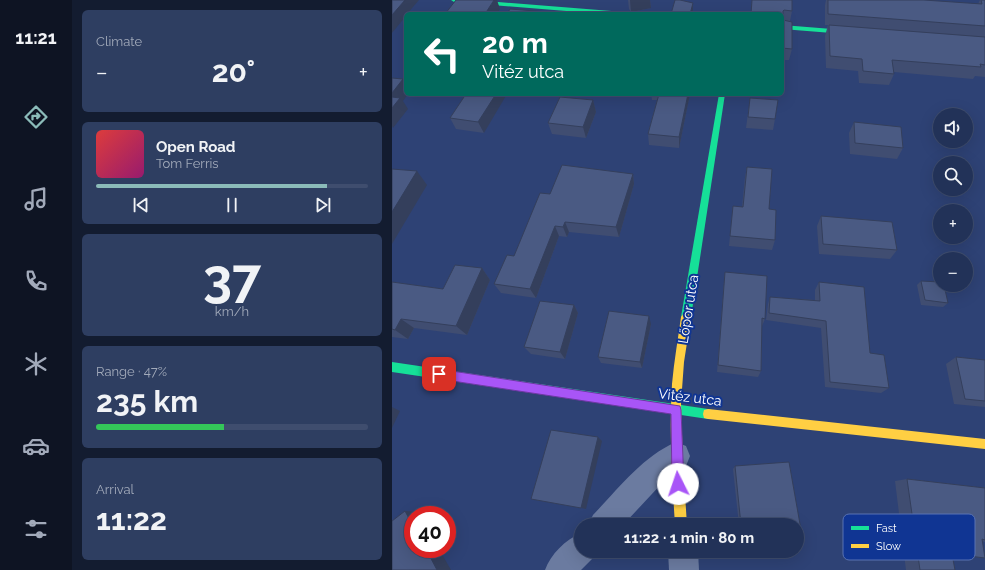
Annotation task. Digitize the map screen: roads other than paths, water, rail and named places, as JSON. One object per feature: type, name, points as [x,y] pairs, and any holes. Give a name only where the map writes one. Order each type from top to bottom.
[{"type":"street","points":[[454,0],[520,3],[605,12]]},
{"type":"street","points":[[784,27],[868,34]]},
{"type":"street","name":"Lőpor utca","points":[[680,518],[676,456],[676,410],[679,362],[722,96]]},
{"type":"street","name":"Vitéz utca","points":[[392,367],[676,410],[985,444]]},
{"type":"street","points":[[610,518],[655,470],[676,456]]},
{"type":"street","points":[[560,570],[574,555]]},
{"type":"street","points":[[683,558],[684,570]]}]
